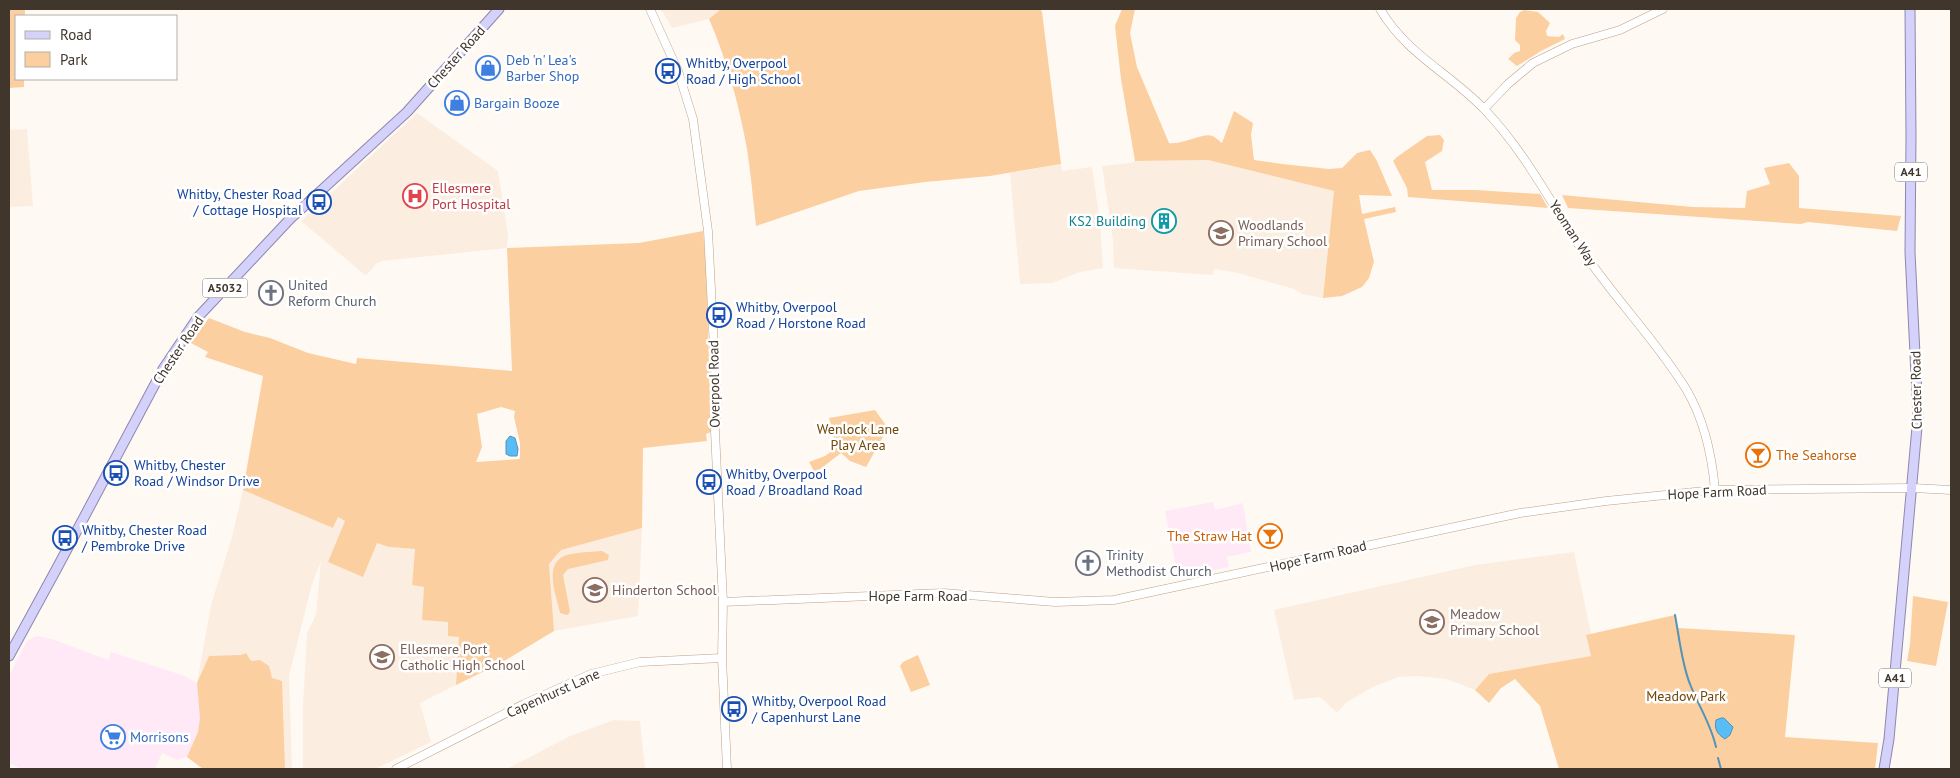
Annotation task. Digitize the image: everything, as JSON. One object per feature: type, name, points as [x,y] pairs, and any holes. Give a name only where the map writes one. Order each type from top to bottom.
[{"type":"main road","name":"Chester Road","points":[[9,656],[62,560],[162,369],[198,317],[290,219],[406,112],[499,9]]},
{"type":"main road","name":"Chester Road","points":[[1884,769],[1889,739],[1900,599],[1913,488],[1918,416],[1910,252],[1910,9]]},
{"type":"street","name":"Overpool Road","points":[[650,9],[678,71],[692,119],[701,174],[710,265],[717,407],[715,431],[718,537],[723,602],[722,658],[727,769]]},
{"type":"street","name":"Yeoman Way","points":[[1380,9],[1390,27],[1408,46],[1484,109],[1518,149],[1583,251],[1686,390],[1701,420],[1714,473],[1715,490]]},
{"type":"street","points":[[1484,109],[1508,84],[1533,64],[1572,44],[1620,30],[1663,9]]},
{"type":"street","name":"Hope Farm Road","points":[[723,602],[943,593],[1055,602],[1114,600],[1520,513],[1606,501],[1715,490],[1913,488],[1951,490]]},
{"type":"street","name":"Capenhurst Lane","points":[[396,769],[524,704],[591,674],[640,662],[722,658]]},
{"type":"shaded area","points":[[661,9],[721,9],[709,19],[672,28]]},
{"type":"shaded area","name":"Ellesmere Port Hospital","points":[[417,113],[498,171],[508,235],[507,248],[382,261],[376,264],[366,276],[301,221]]},
{"type":"shaded area","points":[[27,129],[33,206],[9,207],[9,130]]},
{"type":"shaded area","name":"Woodlands Primary School","points":[[1208,160],[1334,191],[1323,298],[1302,294],[1294,289],[1238,273],[1215,269],[1212,275],[1114,268],[1113,240],[1102,166],[1135,161]]},
{"type":"shaded area","points":[[1061,164],[1062,171],[1092,167],[1100,222],[1103,268],[1080,272],[1052,283],[1020,284],[1010,173]]},
{"type":"shaded area","points":[[243,490],[333,528],[338,517],[389,547],[415,549],[412,584],[424,587],[459,637],[456,685],[420,703],[431,742],[375,769],[303,769],[303,705],[307,633],[316,615],[321,561],[312,584],[289,676],[292,769],[203,769],[187,757],[198,732],[200,718],[197,683],[211,605],[232,537]]},
{"type":"shaded area","points":[[1213,502],[1215,510],[1243,503],[1251,552],[1227,557],[1229,567],[1178,577],[1165,511]]},
{"type":"shaded area","name":"Hinderton School","points":[[642,528],[638,616],[554,631],[549,564],[561,550]]},
{"type":"shaded area","name":"Meadow Primary School","points":[[1574,552],[1591,634],[1586,636],[1591,656],[1489,674],[1475,690],[1447,679],[1417,676],[1398,677],[1373,687],[1347,702],[1337,713],[1320,697],[1294,700],[1274,610],[1475,565]]},
{"type":"shaded area","points":[[36,636],[52,639],[108,660],[111,652],[185,676],[197,683],[200,718],[198,732],[187,757],[177,760],[162,753],[155,769],[22,769],[9,763],[9,676],[27,641]]},
{"type":"shaded area","points":[[614,720],[640,721],[645,769],[507,769],[570,736]]},
{"type":"green space","points":[[9,9],[25,9],[25,15],[15,15],[15,80],[24,80],[24,87],[9,88]]},
{"type":"green space","points":[[721,9],[1040,9],[1042,12],[1061,164],[990,176],[859,191],[756,226],[747,149],[740,116],[727,67],[709,19]]},
{"type":"green space","points":[[1122,9],[1135,9],[1130,33],[1137,67],[1169,143],[1209,135],[1222,143],[1234,111],[1253,123],[1251,135],[1254,160],[1329,169],[1342,168],[1357,153],[1370,150],[1377,161],[1392,196],[1359,195],[1362,214],[1395,207],[1396,212],[1364,219],[1374,262],[1369,278],[1362,287],[1342,296],[1323,298],[1334,191],[1208,160],[1135,161],[1121,79],[1115,26]]},
{"type":"green space","points":[[1524,10],[1538,12],[1550,23],[1546,31],[1547,36],[1559,37],[1563,34],[1565,39],[1517,66],[1508,59],[1514,53],[1520,51],[1520,45],[1515,40],[1516,18]]},
{"type":"green space","points":[[1440,135],[1444,140],[1442,151],[1425,162],[1432,190],[1476,190],[1540,194],[1548,208],[1408,197],[1407,188],[1393,161],[1427,136]]},
{"type":"green space","points":[[1789,163],[1799,176],[1799,208],[1901,216],[1897,231],[1808,222],[1801,224],[1568,208],[1562,195],[1693,207],[1745,208],[1747,191],[1770,184],[1764,168]]},
{"type":"green space","points":[[703,231],[706,265],[711,432],[706,434],[707,441],[643,448],[642,528],[561,550],[549,564],[554,631],[501,663],[456,685],[459,637],[448,636],[448,622],[422,620],[424,587],[412,585],[415,549],[389,547],[377,543],[363,577],[328,562],[345,521],[338,517],[333,528],[243,490],[263,376],[205,357],[208,352],[189,342],[209,318],[308,353],[356,364],[357,358],[512,371],[507,248],[639,243]],"holes":[[[501,407],[515,411],[514,417],[520,443],[520,459],[476,462],[482,447],[477,414]]]},
{"type":"green space","name":"Wenlock Lane Play Area","points":[[875,410],[888,428],[866,467],[850,461],[841,453],[815,473],[809,462],[825,456],[836,448],[829,418]]},
{"type":"green space","points":[[602,551],[609,555],[608,560],[568,569],[563,575],[570,612],[567,615],[560,613],[553,583],[554,568],[557,562],[562,557],[571,554]]},
{"type":"green space","points":[[1913,596],[1948,602],[1936,666],[1907,661]]},
{"type":"green space","name":"Meadow Park","points":[[1675,615],[1678,628],[1795,635],[1785,737],[1878,743],[1875,769],[1559,769],[1540,706],[1515,679],[1501,688],[1489,703],[1475,690],[1489,674],[1591,656],[1586,635]]},
{"type":"green space","points":[[246,653],[251,661],[260,660],[269,666],[272,678],[282,681],[285,769],[203,769],[187,757],[198,732],[200,718],[197,683],[209,656],[241,655]]},
{"type":"green space","points":[[918,655],[930,685],[911,692],[900,666],[903,662]]},
{"type":"water","points":[[510,436],[515,438],[518,449],[517,456],[506,454],[506,441]]},
{"type":"water","points":[[1724,718],[1733,727],[1730,735],[1725,739],[1718,733],[1715,726],[1716,720]]},
{"type":"waterway","points":[[1675,615],[1687,676],[1711,730],[1716,747]]},
{"type":"waterway","points":[[1718,758],[1721,769]]},
{"type":"place","name":"Deb 'n' Lea's Barber Shop","points":[[488,68]]},
{"type":"place","name":"Whitby, Overpool Road / High School","points":[[668,71]]},
{"type":"place","name":"Bargain Booze","points":[[457,103]]},
{"type":"place","name":"Ellesmere Port Hospital","points":[[415,196]]},
{"type":"place","name":"Whitby, Chester Road / Cottage Hospital","points":[[319,202]]},
{"type":"place","name":"KS2 Building","points":[[1164,221]]},
{"type":"place","name":"Woodlands Primary School","points":[[1221,233]]},
{"type":"place","name":"United Reform Church","points":[[271,293]]},
{"type":"place","name":"Whitby, Overpool Road / Horstone Road","points":[[719,315]]},
{"type":"place","name":"The Seahorse","points":[[1758,455]]},
{"type":"place","name":"Whitby, Chester Road / Windsor Drive","points":[[116,473]]},
{"type":"place","name":"Whitby, Overpool Road / Broadland Road","points":[[709,482]]},
{"type":"place","name":"The Straw Hat","points":[[1270,536]]},
{"type":"place","name":"Whitby, Chester Road / Pembroke Drive","points":[[65,538]]},
{"type":"place","name":"Trinity Methodist Church","points":[[1088,563]]},
{"type":"place","name":"Hinderton School","points":[[595,590]]},
{"type":"place","name":"Meadow Primary School","points":[[1432,622]]},
{"type":"place","name":"Ellesmere Port Catholic High School","points":[[382,657]]},
{"type":"place","name":"Whitby, Overpool Road / Capenhurst Lane","points":[[734,709]]},
{"type":"place","name":"Morrisons","points":[[113,737]]}]
